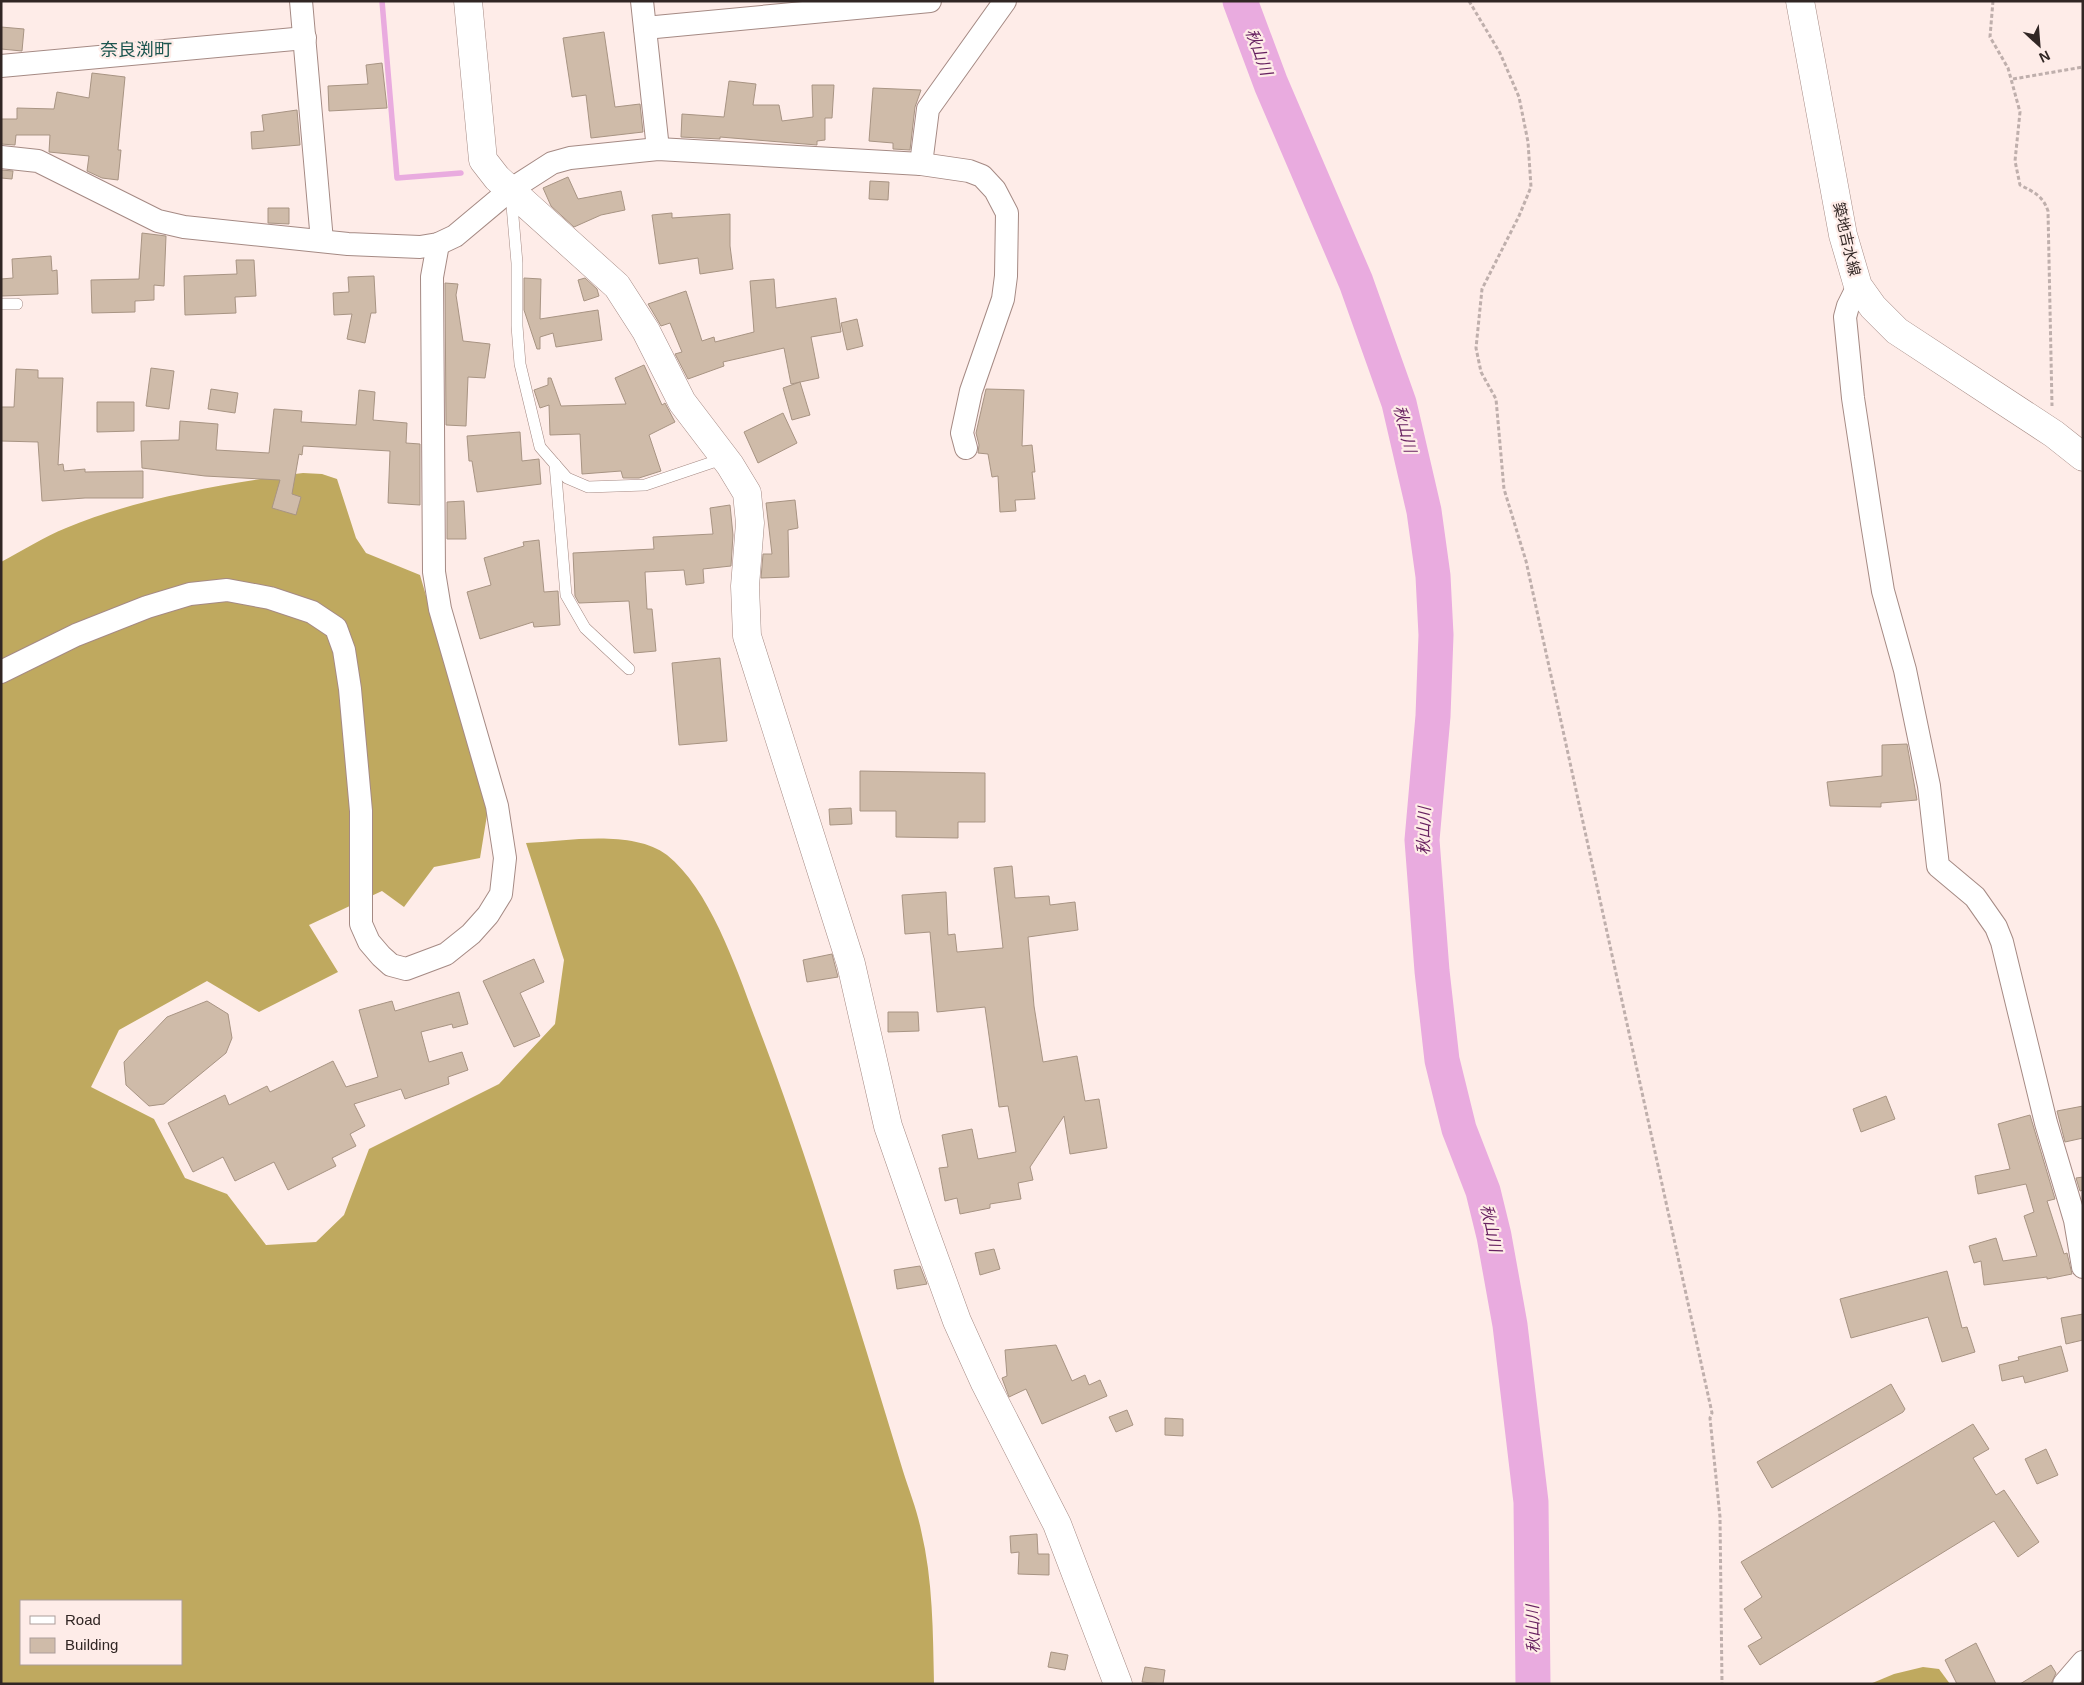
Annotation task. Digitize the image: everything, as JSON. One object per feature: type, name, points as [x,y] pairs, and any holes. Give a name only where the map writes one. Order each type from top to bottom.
[{"type":"street","points":[[301,1],[322,241]]},
{"type":"street","points":[[468,1],[483,160],[497,178],[617,286],[646,331],[682,402],[725,458],[747,493],[750,523],[745,586],[747,636],[851,964],[888,1126],[957,1321],[985,1383],[1057,1524],[1118,1684]]},
{"type":"street","points":[[642,1],[658,149]]},
{"type":"street","points":[[645,28],[805,7],[930,1]]},
{"type":"street","points":[[921,164],[928,109],[1005,1]]},
{"type":"street","name":"築地吉水線","points":[[1800,1],[1843,235],[1858,286],[1873,307],[1897,331],[2054,434],[2083,456]]},
{"type":"street","points":[[1,66],[305,38]]},
{"type":"street","points":[[1,158],[38,161],[158,221],[184,227],[322,241],[420,247],[438,244],[455,236],[510,190],[552,163],[570,158],[658,149],[921,164],[969,171],[982,176],[995,190],[1007,213],[1006,276],[1003,299],[971,391],[962,433],[966,448]]},
{"type":"street","points":[[1,672],[76,635],[147,607],[190,594],[227,590],[270,598],[312,612],[336,628],[344,650],[361,811],[360,924],[366,936],[381,956],[391,965],[406,969],[446,954],[471,934],[488,915],[501,894],[505,858],[497,806],[440,609],[434,572],[432,277],[438,244]]},
{"type":"street","points":[[1858,286],[1845,317],[1859,445],[1883,591],[1905,670],[1929,786],[1938,866],[1975,897],[1996,927],[2002,942],[2046,1123],[2075,1220],[2083,1267]]},
{"type":"street","points":[[2064,1684],[2083,1662]]},
{"type":"lane","points":[[510,190],[517,263],[517,326],[520,364],[540,447],[567,478],[588,487],[645,484],[725,458]]},
{"type":"lane","points":[[1,304],[17,304]]},
{"type":"lane","points":[[555,464],[566,595],[585,628],[630,669]]},
{"type":"path","points":[[1469,1],[1500,53],[1519,97],[1528,142],[1531,187],[1520,216],[1482,289],[1476,348],[1481,372],[1496,399],[1504,489],[1526,561],[1712,1414],[1710,1418],[1720,1517],[1722,1684]]},
{"type":"path","points":[[1993,1],[1990,37],[2012,79],[2020,112],[2015,161],[2017,175],[2020,184],[2040,195],[2045,201],[2048,211],[2054,434]]},
{"type":"path","points":[[2012,79],[2083,68]]},
{"type":"shaded area","points":[[303,473],[322,474],[337,479],[356,538],[366,553],[420,575],[488,809],[480,858],[434,867],[404,907],[382,891],[309,925],[338,972],[259,1012],[207,981],[119,1030],[91,1087],[154,1119],[185,1178],[227,1194],[266,1245],[316,1242],[344,1215],[369,1149],[499,1084],[555,1024],[564,960],[526,843],[599,838],[618,839],[653,847],[667,855],[683,870],[697,889],[721,934],[742,982],[802,1147],[919,1523],[925,1549],[930,1587],[934,1684],[1,1684],[1,562],[41,540],[94,517],[153,500],[214,487]]},
{"type":"shaded area","points":[[1923,1667],[1939,1669],[1950,1684],[1870,1684],[1894,1674]]},
{"type":"building","points":[[1,27],[24,29],[22,51],[1,49]]},
{"type":"building","points":[[604,32],[615,107],[640,104],[643,132],[591,138],[586,95],[572,97],[563,38]]},
{"type":"building","points":[[382,63],[387,108],[329,111],[328,86],[368,84],[366,65]]},
{"type":"building","points":[[92,73],[125,77],[118,150],[121,150],[118,180],[102,178],[87,171],[89,156],[49,152],[50,135],[16,135],[15,145],[1,144],[1,119],[17,119],[17,108],[54,109],[57,92],[89,98]]},
{"type":"building","points":[[729,81],[756,84],[753,105],[779,105],[782,121],[813,117],[812,85],[834,85],[832,118],[825,118],[825,140],[817,141],[817,145],[720,137],[720,139],[681,137],[682,114],[724,117]]},
{"type":"building","points":[[873,88],[921,90],[915,107],[910,150],[893,149],[893,143],[869,141]]},
{"type":"building","points":[[297,110],[300,145],[252,149],[251,132],[264,131],[262,115]]},
{"type":"building","points":[[1,170],[13,171],[12,179],[1,178]]},
{"type":"building","points":[[568,177],[578,199],[621,191],[625,210],[601,215],[574,227],[551,206],[543,188]]},
{"type":"building","points":[[870,181],[889,182],[888,200],[869,199]]},
{"type":"building","points":[[268,208],[289,208],[289,224],[268,223]]},
{"type":"building","points":[[672,213],[672,218],[730,214],[730,246],[733,269],[700,274],[698,258],[659,264],[652,215]]},
{"type":"building","points":[[142,233],[166,236],[164,286],[154,285],[154,300],[135,301],[135,312],[92,313],[91,280],[139,279]]},
{"type":"building","points":[[51,256],[52,271],[57,270],[58,294],[1,296],[1,279],[13,278],[12,259]]},
{"type":"building","points":[[236,260],[254,260],[256,296],[235,297],[236,313],[185,315],[184,276],[237,274]]},
{"type":"building","points":[[374,276],[376,313],[371,313],[365,343],[347,339],[352,314],[334,315],[333,293],[349,292],[348,277]]},
{"type":"building","points":[[524,278],[541,279],[540,319],[598,310],[602,340],[556,347],[553,333],[540,337],[540,349],[537,349],[524,310]]},
{"type":"building","points":[[585,278],[597,289],[599,296],[584,301],[578,280]]},
{"type":"building","points":[[774,279],[776,308],[836,298],[841,332],[811,337],[819,378],[791,384],[784,348],[723,362],[724,366],[688,379],[675,354],[682,352],[670,323],[661,326],[648,304],[686,291],[702,341],[714,337],[715,342],[754,332],[750,281]]},
{"type":"building","points":[[445,283],[458,284],[456,295],[463,341],[490,344],[485,378],[468,377],[466,426],[446,425]]},
{"type":"building","points":[[857,319],[863,346],[847,350],[841,323]]},
{"type":"building","points":[[644,365],[662,405],[665,403],[675,422],[649,435],[661,471],[639,478],[623,478],[621,471],[582,474],[580,434],[550,435],[549,405],[540,408],[534,390],[548,385],[548,378],[551,378],[561,406],[626,404],[615,378]]},
{"type":"building","points":[[151,368],[174,371],[169,409],[146,406]]},
{"type":"building","points":[[16,369],[38,370],[38,378],[63,378],[58,465],[63,464],[64,471],[85,469],[85,472],[143,471],[143,498],[85,498],[42,501],[38,442],[1,441],[1,407],[14,407]]},
{"type":"building","points":[[800,382],[810,415],[792,420],[783,388]]},
{"type":"building","points":[[211,389],[238,393],[235,413],[208,409]]},
{"type":"building","points":[[986,389],[1024,390],[1022,446],[1032,445],[1035,499],[1015,500],[1016,511],[1000,512],[998,476],[992,477],[988,454],[978,453],[979,445],[976,433]]},
{"type":"building","points":[[359,390],[375,392],[373,420],[407,423],[406,443],[420,444],[420,505],[388,503],[390,451],[303,446],[302,455],[299,454],[292,494],[301,497],[296,515],[272,508],[280,480],[205,476],[142,468],[141,441],[179,440],[180,421],[218,424],[216,450],[269,453],[274,409],[302,411],[301,422],[356,425]]},
{"type":"building","points":[[97,402],[134,402],[134,431],[97,432]]},
{"type":"building","points":[[783,413],[797,443],[758,463],[744,432]]},
{"type":"building","points":[[520,432],[522,461],[539,459],[541,484],[477,492],[472,461],[469,461],[467,436]]},
{"type":"building","points":[[795,500],[798,528],[788,530],[789,577],[761,578],[763,554],[772,554],[766,503]]},
{"type":"building","points":[[464,501],[466,539],[447,539],[447,502]]},
{"type":"building","points":[[730,505],[733,535],[731,566],[703,569],[704,583],[686,585],[684,570],[645,572],[647,609],[652,609],[656,651],[634,653],[629,601],[579,603],[575,596],[573,553],[654,549],[653,537],[713,534],[710,508]]},
{"type":"building","points":[[539,540],[544,592],[558,591],[560,625],[534,627],[533,622],[480,639],[467,592],[491,585],[484,558],[524,546],[523,542]]},
{"type":"building","points":[[720,658],[727,741],[679,745],[672,663]]},
{"type":"building","points":[[1907,744],[1917,800],[1881,803],[1881,807],[1830,806],[1827,782],[1882,776],[1882,745]]},
{"type":"building","points":[[860,771],[985,773],[985,822],[958,822],[958,838],[896,837],[896,811],[860,811]]},
{"type":"building","points":[[851,808],[852,824],[830,825],[829,809]]},
{"type":"building","points":[[1012,866],[1015,898],[1049,896],[1050,905],[1075,902],[1078,930],[1028,937],[1034,1006],[1043,1062],[1077,1056],[1085,1101],[1099,1099],[1107,1148],[1070,1154],[1064,1116],[1030,1167],[1033,1180],[1018,1183],[1021,1199],[990,1204],[990,1208],[960,1214],[957,1198],[945,1201],[939,1168],[948,1167],[942,1135],[972,1129],[978,1159],[1016,1152],[1008,1106],[999,1107],[985,1007],[937,1012],[930,932],[905,934],[902,895],[946,892],[948,935],[955,934],[957,952],[1003,948],[994,868]]},
{"type":"building","points":[[832,954],[838,977],[807,982],[803,960]]},
{"type":"building","points":[[534,959],[544,982],[520,993],[540,1036],[514,1047],[483,981]]},
{"type":"building","points":[[459,992],[468,1024],[453,1028],[452,1024],[421,1032],[429,1062],[462,1052],[468,1070],[448,1077],[449,1084],[405,1099],[401,1089],[354,1104],[365,1126],[350,1134],[356,1146],[332,1158],[336,1166],[288,1190],[274,1162],[235,1181],[223,1157],[193,1172],[168,1123],[225,1095],[229,1105],[267,1086],[270,1092],[333,1061],[346,1087],[378,1077],[359,1010],[392,1001],[395,1011]]},
{"type":"building","points":[[207,1001],[228,1014],[232,1038],[226,1053],[164,1104],[149,1106],[126,1085],[124,1062],[167,1017]]},
{"type":"building","points":[[888,1012],[918,1012],[919,1031],[888,1032]]},
{"type":"building","points":[[1886,1096],[1895,1119],[1861,1132],[1853,1109]]},
{"type":"building","points":[[2083,1106],[2083,1138],[2065,1142],[2057,1111]]},
{"type":"building","points":[[2030,1115],[2055,1199],[2047,1201],[2064,1254],[2067,1253],[2072,1274],[2047,1279],[2047,1277],[1984,1285],[1981,1261],[1974,1263],[1969,1246],[1996,1238],[2003,1261],[2037,1256],[2024,1216],[2034,1212],[2026,1184],[1978,1194],[1975,1176],[2010,1169],[1998,1124]]},
{"type":"building","points":[[2083,1177],[2083,1190],[2080,1191],[2076,1178]]},
{"type":"building","points":[[994,1249],[1000,1269],[980,1275],[975,1253]]},
{"type":"building","points":[[920,1266],[927,1284],[897,1289],[894,1270]]},
{"type":"building","points":[[1947,1271],[1962,1328],[1967,1327],[1975,1352],[1942,1362],[1928,1317],[1851,1338],[1840,1299]]},
{"type":"building","points":[[2083,1314],[2083,1340],[2066,1344],[2061,1318]]},
{"type":"building","points":[[1056,1345],[1072,1381],[1085,1375],[1089,1385],[1100,1380],[1107,1396],[1042,1424],[1026,1389],[1009,1397],[1002,1378],[1007,1376],[1005,1350]]},
{"type":"building","points":[[2061,1346],[2068,1371],[2025,1383],[2023,1376],[2002,1381],[1999,1365],[2019,1360],[2018,1357]]},
{"type":"building","points":[[1891,1384],[1905,1409],[1903,1412],[1772,1488],[1757,1462]]},
{"type":"building","points":[[1127,1410],[1133,1425],[1116,1432],[1109,1417]]},
{"type":"building","points":[[1165,1418],[1183,1419],[1183,1436],[1165,1435]]},
{"type":"building","points":[[1973,1424],[1989,1449],[1973,1458],[1996,1495],[2004,1490],[2039,1542],[2018,1557],[1994,1521],[1760,1665],[1748,1646],[1762,1638],[1744,1609],[1762,1597],[1741,1562]]},
{"type":"building","points":[[2046,1449],[2058,1475],[2037,1484],[2025,1459]]},
{"type":"building","points":[[1037,1534],[1038,1554],[1049,1554],[1049,1575],[1018,1574],[1019,1552],[1011,1553],[1010,1536]]},
{"type":"building","points":[[1976,1643],[1996,1684],[1957,1684],[1945,1660]]},
{"type":"building","points":[[1051,1652],[1068,1655],[1065,1670],[1048,1667]]},
{"type":"building","points":[[2051,1665],[2056,1673],[2051,1684],[2020,1684]]},
{"type":"building","points":[[1145,1667],[1165,1670],[1163,1684],[1142,1682]]},
{"type":"waterway","points":[[382,1],[397,178],[461,173]]},
{"type":"waterway","name":"秋山川","points":[[1240,1],[1271,84],[1356,282],[1399,403],[1424,511],[1433,576],[1436,635],[1433,716],[1422,840],[1432,971],[1442,1060],[1459,1129],[1483,1191],[1494,1236],[1510,1325],[1531,1502],[1533,1684]]},
{"type":"district","name":"奈良渕町","points":[[136,50]]}]
